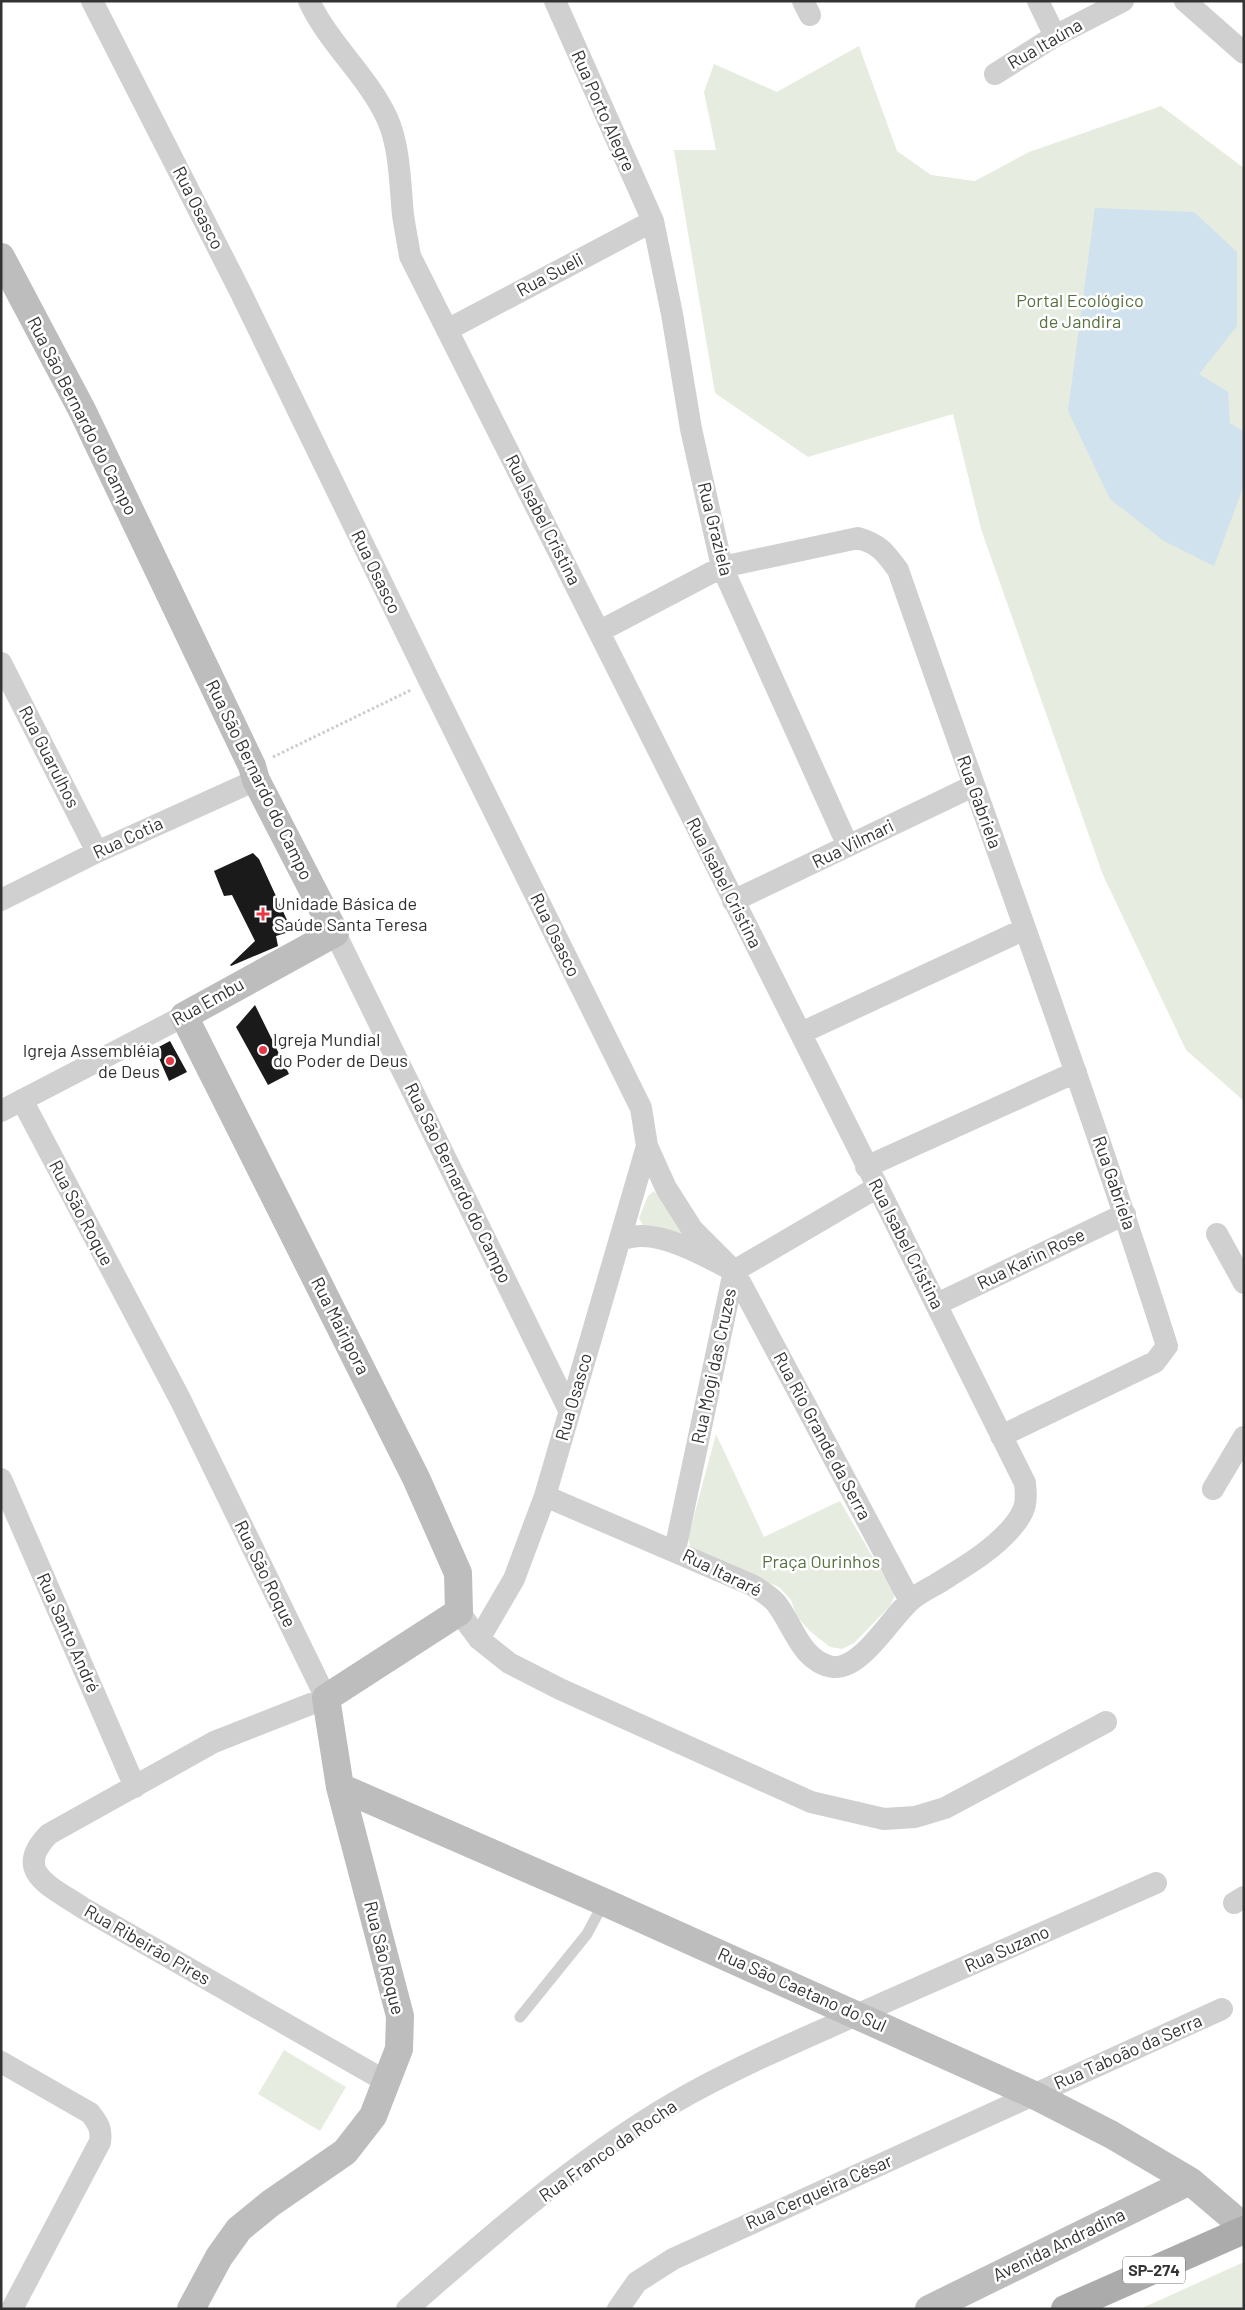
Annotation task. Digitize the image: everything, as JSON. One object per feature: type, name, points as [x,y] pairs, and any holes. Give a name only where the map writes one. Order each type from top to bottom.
[{"type":"main road","name":"SP-274","points":[[1065,2309],[1244,2229]]},
{"type":"street","name":"Rua Osasco","points":[[92,1],[240,290],[430,682],[641,1108],[647,1146],[666,1188],[692,1229],[734,1271]]},
{"type":"street","name":"Rua Isabel Cristina","points":[[309,1],[330,35],[360,73],[388,119],[400,169],[403,216],[410,256],[600,631],[733,901],[801,1033],[876,1188],[937,1304],[1025,1483],[1027,1504],[1014,1526],[982,1554],[910,1601]]},
{"type":"street","name":"Rua Porto Alegre","points":[[555,1],[653,221]]},
{"type":"street","points":[[1038,1],[1055,36]]},
{"type":"street","name":"Rua Itaúna","points":[[994,74],[1055,36],[1123,1]]},
{"type":"street","points":[[1185,1],[1244,53]]},
{"type":"street","name":"Rua Sueli","points":[[447,330],[653,221]]},
{"type":"street","name":"Rua Graziela","points":[[653,221],[672,314],[691,429],[722,567],[848,846]]},
{"type":"street","name":"Rua São Bernardo do Campo","points":[[1,257],[82,410],[254,773],[569,1410]]},
{"type":"street","name":"Rua Gabriela","points":[[600,631],[722,567],[858,538],[874,543],[886,554],[898,570],[1076,1072],[1125,1214],[1167,1346],[1155,1362],[1141,1370],[1001,1436]]},
{"type":"street","name":"Rua Guarulhos","points":[[1,663],[97,852]]},
{"type":"street","name":"Rua Cotia","points":[[1,900],[254,773]]},
{"type":"street","name":"Rua Vilmari","points":[[733,901],[973,786]]},
{"type":"street","points":[[801,1033],[1025,929]]},
{"type":"street","name":"Rua Embu","points":[[1,1111],[184,1016],[334,933]]},
{"type":"street","name":"Rua Mairipora","points":[[184,1016],[416,1478],[458,1573],[459,1612]]},
{"type":"street","points":[[866,1167],[1076,1072]]},
{"type":"street","name":"Rua São Roque","points":[[22,1100],[180,1399],[326,1698],[340,1787],[400,2016],[399,2049],[374,2116],[345,2152],[271,2203],[239,2230],[219,2257],[191,2309]]},
{"type":"street","name":"Rua Osasco","points":[[479,1639],[514,1579],[545,1496],[647,1146]]},
{"type":"street","points":[[734,1271],[876,1188]]},
{"type":"street","name":"Rua Karin Rose","points":[[937,1304],[1125,1214]]},
{"type":"street","points":[[1217,1234],[1244,1283]]},
{"type":"street","name":"Rua Mogi das Cruzes","points":[[621,1239],[641,1236],[660,1239],[694,1252],[734,1271],[675,1550]]},
{"type":"street","name":"Rua Rio Grande da Serra","points":[[734,1271],[910,1601]]},
{"type":"street","points":[[1213,1489],[1244,1436]]},
{"type":"street","name":"Rua Santo André","points":[[1,1480],[135,1787]]},
{"type":"street","name":"Rua Itararé","points":[[545,1496],[675,1550],[752,1585],[777,1604],[805,1649],[817,1660],[833,1667],[847,1665],[864,1653],[910,1601]]},
{"type":"street","points":[[326,1698],[459,1612],[479,1639],[509,1663],[560,1689],[811,1802],[884,1819],[915,1817],[945,1808],[1106,1722]]},
{"type":"street","name":"Rua Ribeirão Pires","points":[[326,1698],[214,1742],[49,1834],[38,1845],[33,1856],[33,1865],[37,1874],[83,1908],[387,2082]]},
{"type":"street","name":"Rua São Caetano do Sul","points":[[340,1787],[604,1902],[1034,2095],[1112,2135],[1190,2181],[1244,2229]]},
{"type":"street","name":"Rua Suzano","points":[[858,2015],[1156,1883]]},
{"type":"street","name":"Rua Taboão da Serra","points":[[1034,2095],[1222,2010]]},
{"type":"street","name":"Rua Franco da Rocha","points":[[407,2309],[570,2174],[625,2134],[690,2094],[764,2055],[858,2015]]},
{"type":"street","points":[[1,2062],[90,2113],[102,2132],[100,2142],[12,2309]]},
{"type":"street","name":"Rua Cerqueira César","points":[[618,2309],[637,2282],[673,2259],[1034,2095]]},
{"type":"street","name":"Avenida Andradina","points":[[929,2309],[1190,2181]]},
{"type":"lane","points":[[520,2017],[587,1934],[604,1902]]},
{"type":"path","points":[[254,773],[430,682]]},
{"type":"green space","name":"Portal Ecológico de Jandira","points":[[859,46],[897,151],[931,175],[975,181],[1029,152],[1161,106],[1244,168],[1244,1101],[1186,1050],[1103,875],[981,529],[953,414],[808,457],[715,393],[674,150],[716,150],[704,92],[714,64],[777,92]]},
{"type":"green space","points":[[654,1191],[692,1236],[645,1229],[639,1218],[648,1196]]},
{"type":"green space","name":"Praça Ourinhos","points":[[716,1434],[764,1537],[840,1501],[895,1595],[890,1606],[854,1643],[842,1649],[830,1647],[811,1632],[797,1617],[791,1600],[779,1587],[700,1554],[690,1546],[688,1538]]},
{"type":"green space","points":[[284,2050],[346,2087],[320,2131],[258,2094]]},
{"type":"green space","points":[[1244,2262],[1244,2309],[1140,2309]]},
{"type":"water","points":[[1095,208],[1194,212],[1237,252],[1237,326],[1199,374],[1228,392],[1230,423],[1244,432],[1244,485],[1214,566],[1164,541],[1110,499],[1068,411]]},
{"type":"building","name":"Unidade Básica de Saúde Santa Teresa","points":[[253,853],[259,859],[292,931],[276,936],[278,946],[231,966],[255,941],[232,895],[224,896],[214,871]]},
{"type":"building","name":"Igreja Mundial do Poder de Deus","points":[[255,1005],[289,1074],[268,1085],[236,1027]]},
{"type":"building","name":"Igreja Assembléia de Deus","points":[[170,1041],[187,1072],[169,1081],[155,1049]]},
{"type":"place","name":"Unidade Básica de Saúde Santa Teresa","points":[[263,914]]},
{"type":"place","name":"Igreja Mundial do Poder de Deus","points":[[263,1050]]},
{"type":"place","name":"Igreja Assembléia de Deus","points":[[170,1061]]}]
